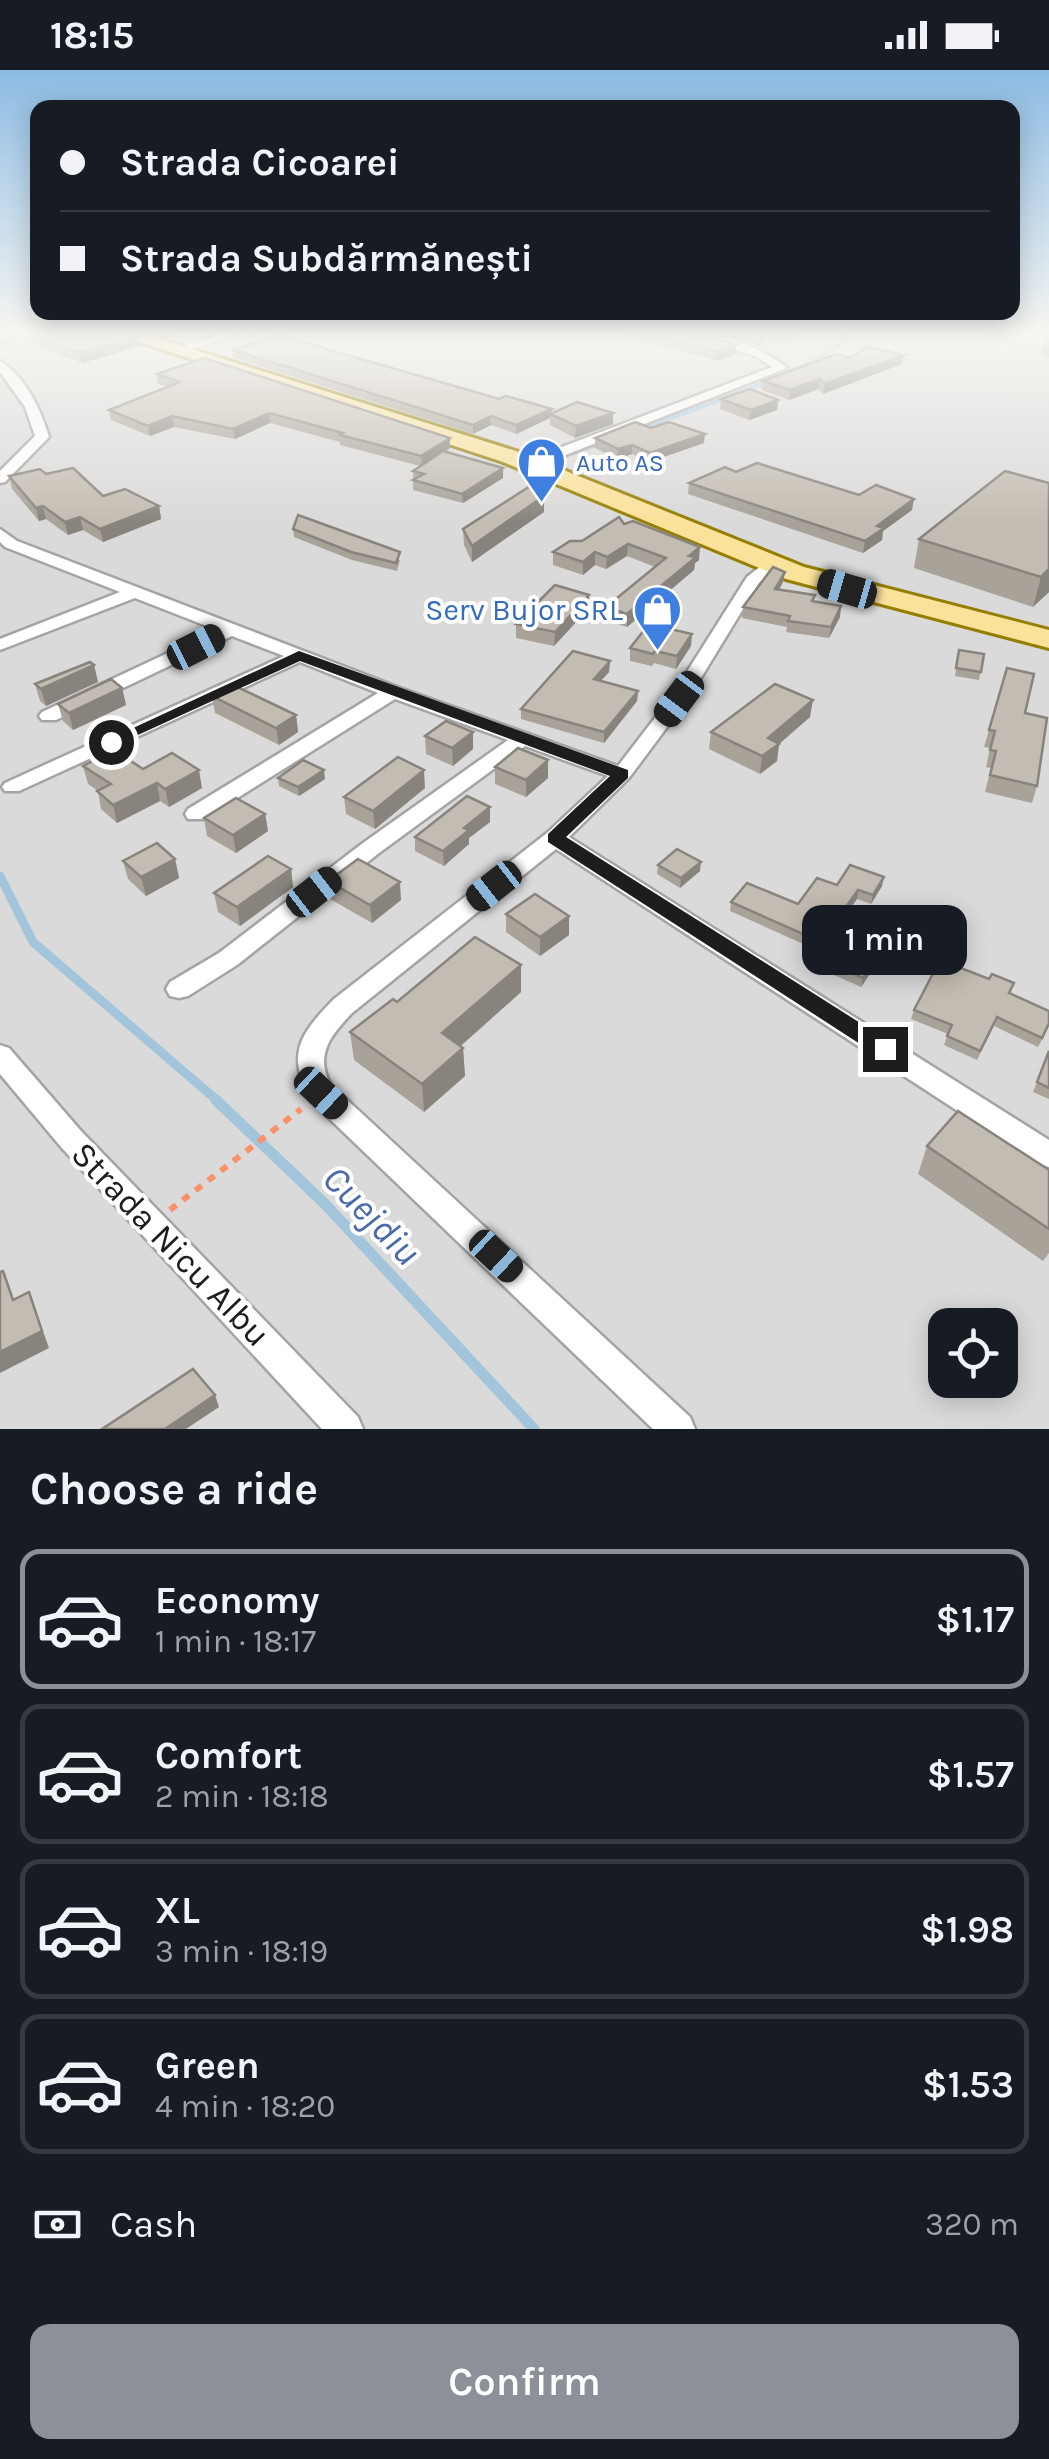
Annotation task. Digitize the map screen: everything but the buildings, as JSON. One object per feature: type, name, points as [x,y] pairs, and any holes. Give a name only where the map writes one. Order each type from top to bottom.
[{"type":"main road","points":[[316,395],[530,464],[772,565],[847,589],[1049,639]]},
{"type":"street","points":[[0,480],[42,436],[37,416],[25,395]]},
{"type":"street","points":[[530,464],[709,395]]},
{"type":"street","points":[[0,534],[12,544],[299,656],[622,774]]},
{"type":"street","points":[[678,1429],[321,1093],[308,1074],[317,1032],[342,1006],[555,838],[622,774],[679,699],[753,580],[772,565]]},
{"type":"street","points":[[0,645],[135,592]]},
{"type":"street","points":[[48,716],[232,629]]},
{"type":"street","points":[[12,787],[299,656]]},
{"type":"street","points":[[196,814],[393,692]]},
{"type":"street","points":[[179,988],[228,959],[371,848],[523,738]]},
{"type":"street","points":[[555,838],[1049,1154]]},
{"type":"street","name":"Strada Nicu Albu","points":[[0,1056],[151,1225],[346,1429]]},
{"type":"path","points":[[151,1225],[321,1093]]},
{"type":"shaded area","points":[[0,395],[1049,395],[1049,1429],[0,1429]]},
{"type":"waterway","points":[[638,430],[731,395]]},
{"type":"waterway","points":[[558,458],[601,443]]},
{"type":"waterway","name":"Cuejdiu","points":[[0,876],[33,942],[219,1102]]},
{"type":"waterway","name":"Cuejdiu","points":[[216,1100],[325,1204],[534,1429]]},
{"type":"place","name":"Auto AS","points":[[541,504]]},
{"type":"place","name":"Serv Bujor SRL","points":[[658,652]]},
{"type":"route","points":[[111,742],[299,656],[622,774],[555,838],[885,1049]]}]
